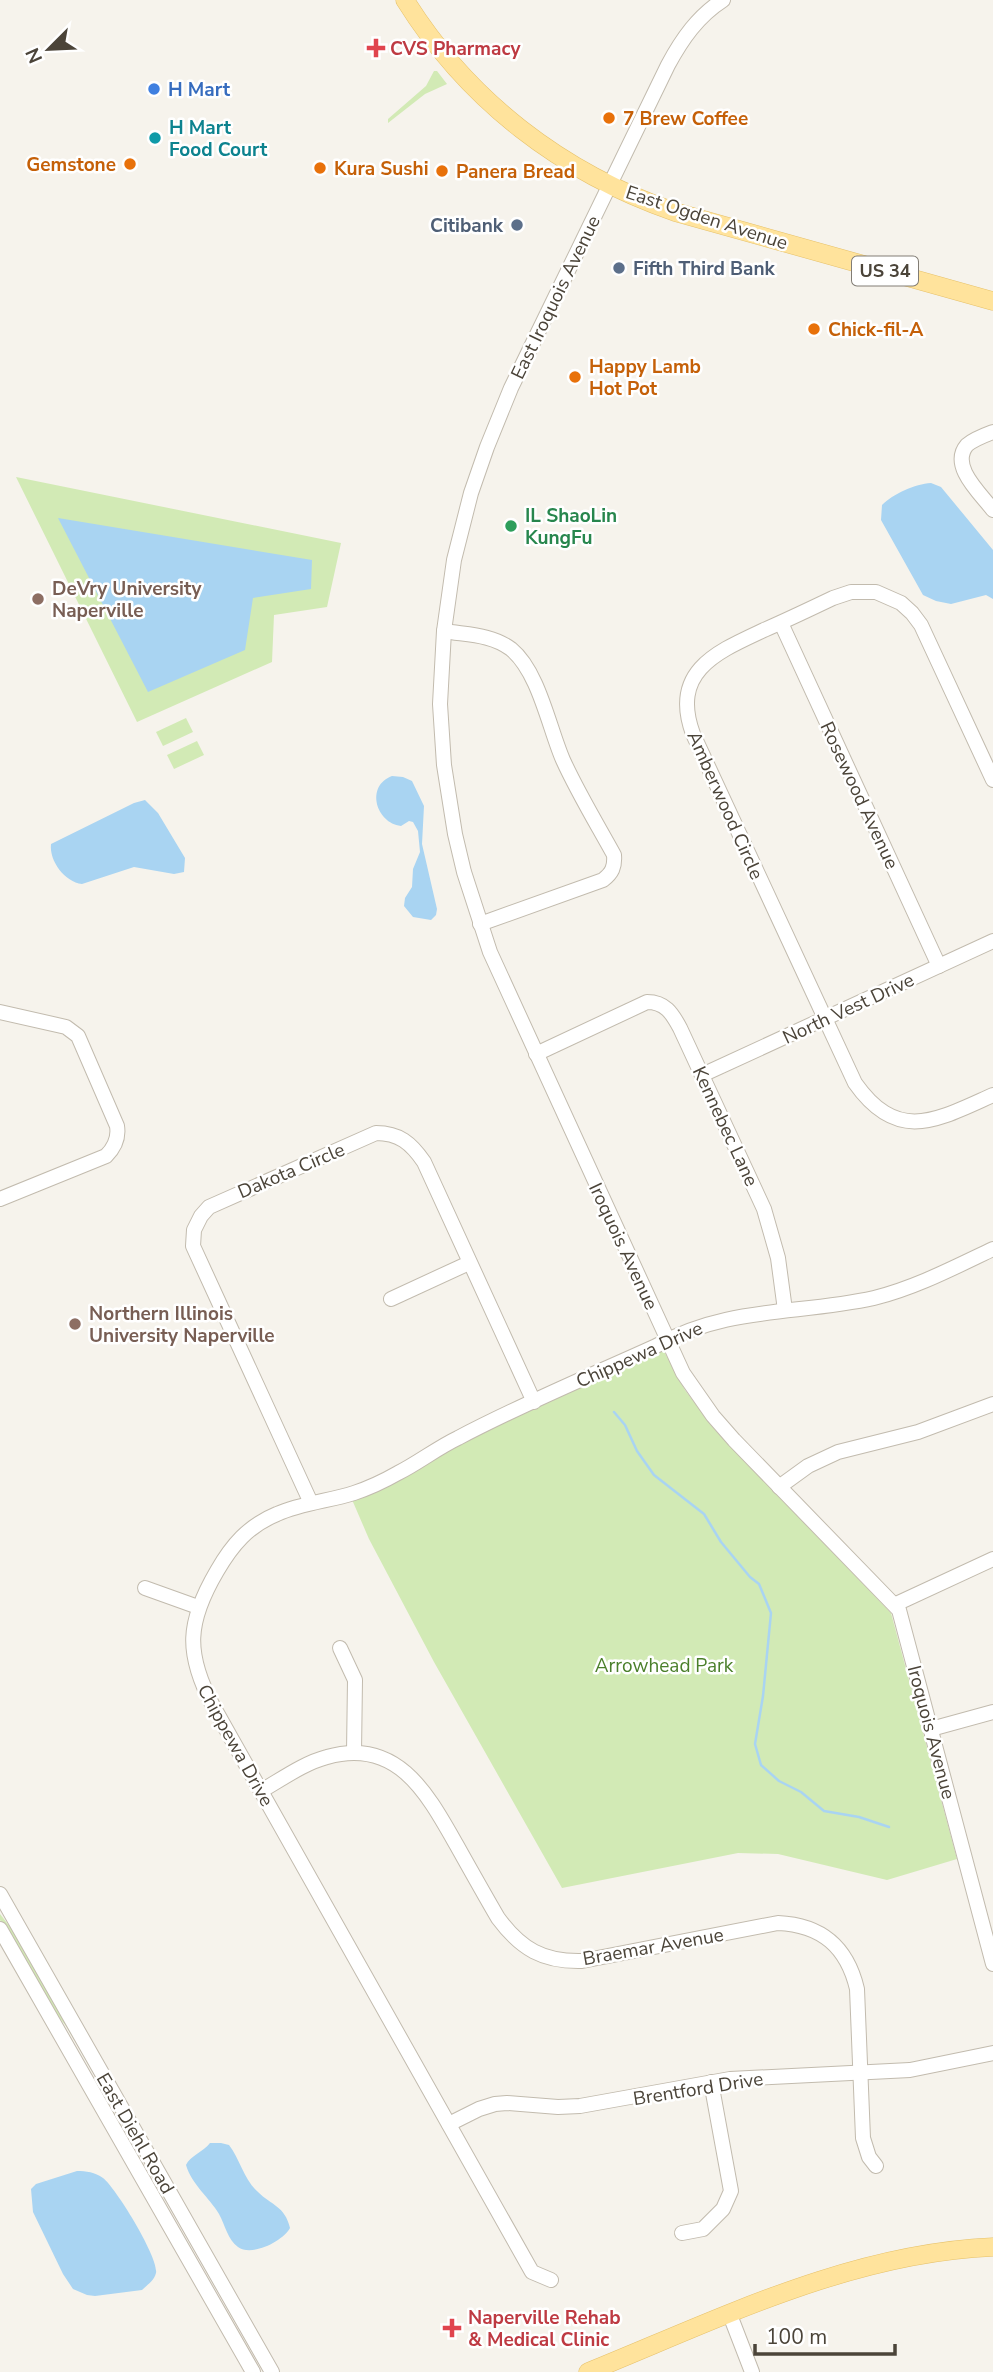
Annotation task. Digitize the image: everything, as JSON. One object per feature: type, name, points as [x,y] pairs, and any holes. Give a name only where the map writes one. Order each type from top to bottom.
[{"type":"main road","name":"East Ogden Avenue","points":[[405,0],[443,55],[496,110],[551,152],[610,185],[685,215],[993,301]]},
{"type":"main road","points":[[589,2372],[794,2289],[865,2266],[928,2253],[993,2247]]},
{"type":"street","name":"East Iroquois Avenue","points":[[450,580],[471,493],[498,418],[677,48],[701,18],[723,0]]},
{"type":"street","points":[[993,432],[974,441],[964,452],[963,468],[993,510]]},
{"type":"street","name":"Iroquois Avenue","points":[[450,580],[440,704],[444,765],[464,872],[494,961],[683,1373],[713,1416],[900,1610],[993,1964]]},
{"type":"street","name":"Amberwood Circle","points":[[993,780],[921,625],[901,603],[876,592],[851,592],[722,650],[709,659],[693,679],[688,691],[689,724],[693,734],[855,1083],[866,1099],[881,1111],[908,1121],[936,1120],[993,1095]]},
{"type":"street","name":"Rosewood Avenue","points":[[781,623],[939,966]]},
{"type":"street","points":[[444,631],[486,637],[502,643],[518,656],[542,703],[571,776],[614,856],[615,865],[612,872],[603,880],[480,924]]},
{"type":"street","name":"North Vest Drive","points":[[702,1075],[993,941]]},
{"type":"street","name":"Kennebec Lane","points":[[536,1054],[647,1003],[662,1004],[674,1016],[764,1209],[778,1258],[785,1310]]},
{"type":"street","points":[[0,1012],[66,1027],[78,1036],[118,1133],[113,1150],[106,1156],[0,1199]]},
{"type":"street","name":"Dakota Circle","points":[[311,1503],[193,1245],[194,1230],[204,1211],[217,1202],[376,1133],[386,1133],[405,1140],[424,1161],[534,1402]]},
{"type":"street","name":"Chippewa Drive","points":[[551,2280],[532,2272],[213,1706],[197,1671],[193,1644],[198,1607],[227,1555],[243,1535],[261,1521],[370,1486],[411,1466],[458,1437],[682,1331],[728,1317],[876,1297],[939,1274],[993,1249]]},
{"type":"street","points":[[391,1299],[469,1263]]},
{"type":"street","points":[[779,1487],[808,1466],[838,1452],[918,1432],[993,1404]]},
{"type":"street","points":[[896,1604],[993,1559]]},
{"type":"street","points":[[145,1588],[198,1607]]},
{"type":"street","points":[[340,1648],[355,1680],[354,1752]]},
{"type":"street","points":[[931,1729],[993,1712]]},
{"type":"street","name":"Braemar Avenue","points":[[261,1791],[327,1756],[354,1752],[385,1760],[401,1769],[416,1781],[431,1800],[498,1918],[518,1942],[542,1956],[582,1961],[778,1923],[802,1926],[824,1936],[845,1957],[853,1972],[857,1989],[863,2137],[867,2152],[876,2166]]},
{"type":"street","name":"East Diehl Road","points":[[0,1894],[272,2372]]},
{"type":"street","name":"East Diehl Road","points":[[0,1929],[253,2372]]},
{"type":"street","name":"Brentford Drive","points":[[449,2124],[495,2104],[580,2106],[711,2082],[936,2066],[993,2053]]},
{"type":"street","points":[[682,2233],[703,2229],[723,2208],[731,2191],[711,2082]]},
{"type":"street","points":[[730,2315],[752,2372]]},
{"type":"green space","points":[[434,71],[437,71],[447,84],[425,94],[388,123],[388,119],[426,86]]},
{"type":"green space","points":[[16,477],[341,543],[327,607],[274,615],[272,662],[137,722]]},
{"type":"green space","points":[[186,718],[193,732],[163,746],[156,732]]},
{"type":"green space","points":[[197,741],[204,755],[174,769],[167,755]]},
{"type":"green space","name":"Arrowhead Park","points":[[660,1344],[685,1390],[715,1430],[891,1613],[957,1859],[887,1880],[778,1854],[738,1853],[562,1888],[434,1662],[369,1539],[350,1495]]},
{"type":"green space","points":[[0,1914],[24,1945],[95,2071],[93,2072],[66,2026],[46,2001],[0,1920]]},
{"type":"water","points":[[931,483],[941,487],[993,550],[993,599],[986,595],[951,604],[923,595],[881,520],[882,505],[887,501],[898,493]]},
{"type":"water","points":[[58,518],[312,560],[311,589],[253,598],[245,650],[148,692]]},
{"type":"water","points":[[392,776],[412,781],[424,806],[422,844],[437,909],[431,920],[413,917],[404,906],[405,898],[412,887],[413,869],[420,852],[418,831],[413,822],[409,821],[401,826],[392,823],[385,818],[377,804],[378,788]]},
{"type":"water","points":[[145,800],[158,813],[185,858],[184,872],[174,874],[134,867],[82,884],[59,870],[51,844]]},
{"type":"water","points":[[210,2143],[229,2145],[253,2187],[285,2215],[290,2228],[281,2238],[267,2246],[251,2250],[238,2247],[232,2240],[219,2214],[192,2179],[186,2165]]},
{"type":"water","points":[[77,2171],[97,2174],[109,2184],[144,2239],[156,2273],[142,2290],[87,2295],[73,2289],[63,2274],[33,2212],[31,2189],[36,2184]]},
{"type":"waterway","points":[[614,1412],[625,1425],[637,1451],[654,1475],[704,1514],[721,1542],[759,1584],[764,1596],[771,1613],[763,1696],[755,1744],[761,1765],[779,1781],[801,1792],[824,1811],[859,1817],[889,1827]]},
{"type":"place","name":"CVS Pharmacy","points":[[376,48]]},
{"type":"place","name":"H Mart","points":[[154,89]]},
{"type":"place","name":"7 Brew Coffee","points":[[609,118]]},
{"type":"place","name":"H Mart Food Court","points":[[155,138]]},
{"type":"place","name":"Gemstone","points":[[130,164]]},
{"type":"place","name":"Kura Sushi","points":[[320,168]]},
{"type":"place","name":"Panera Bread","points":[[442,171]]},
{"type":"place","name":"Citibank","points":[[517,225]]},
{"type":"place","name":"Fifth Third Bank","points":[[619,268]]},
{"type":"place","name":"Chick-fil-A","points":[[814,329]]},
{"type":"place","name":"Happy Lamb Hot Pot","points":[[575,377]]},
{"type":"place","name":"IL ShaoLin KungFu","points":[[511,526]]},
{"type":"place","name":"DeVry University Naperville","points":[[38,599]]},
{"type":"place","name":"Northern Illinois University Naperville","points":[[75,1324]]},
{"type":"place","name":"Naperville Rehab & Medical Clinic","points":[[452,2328]]}]
